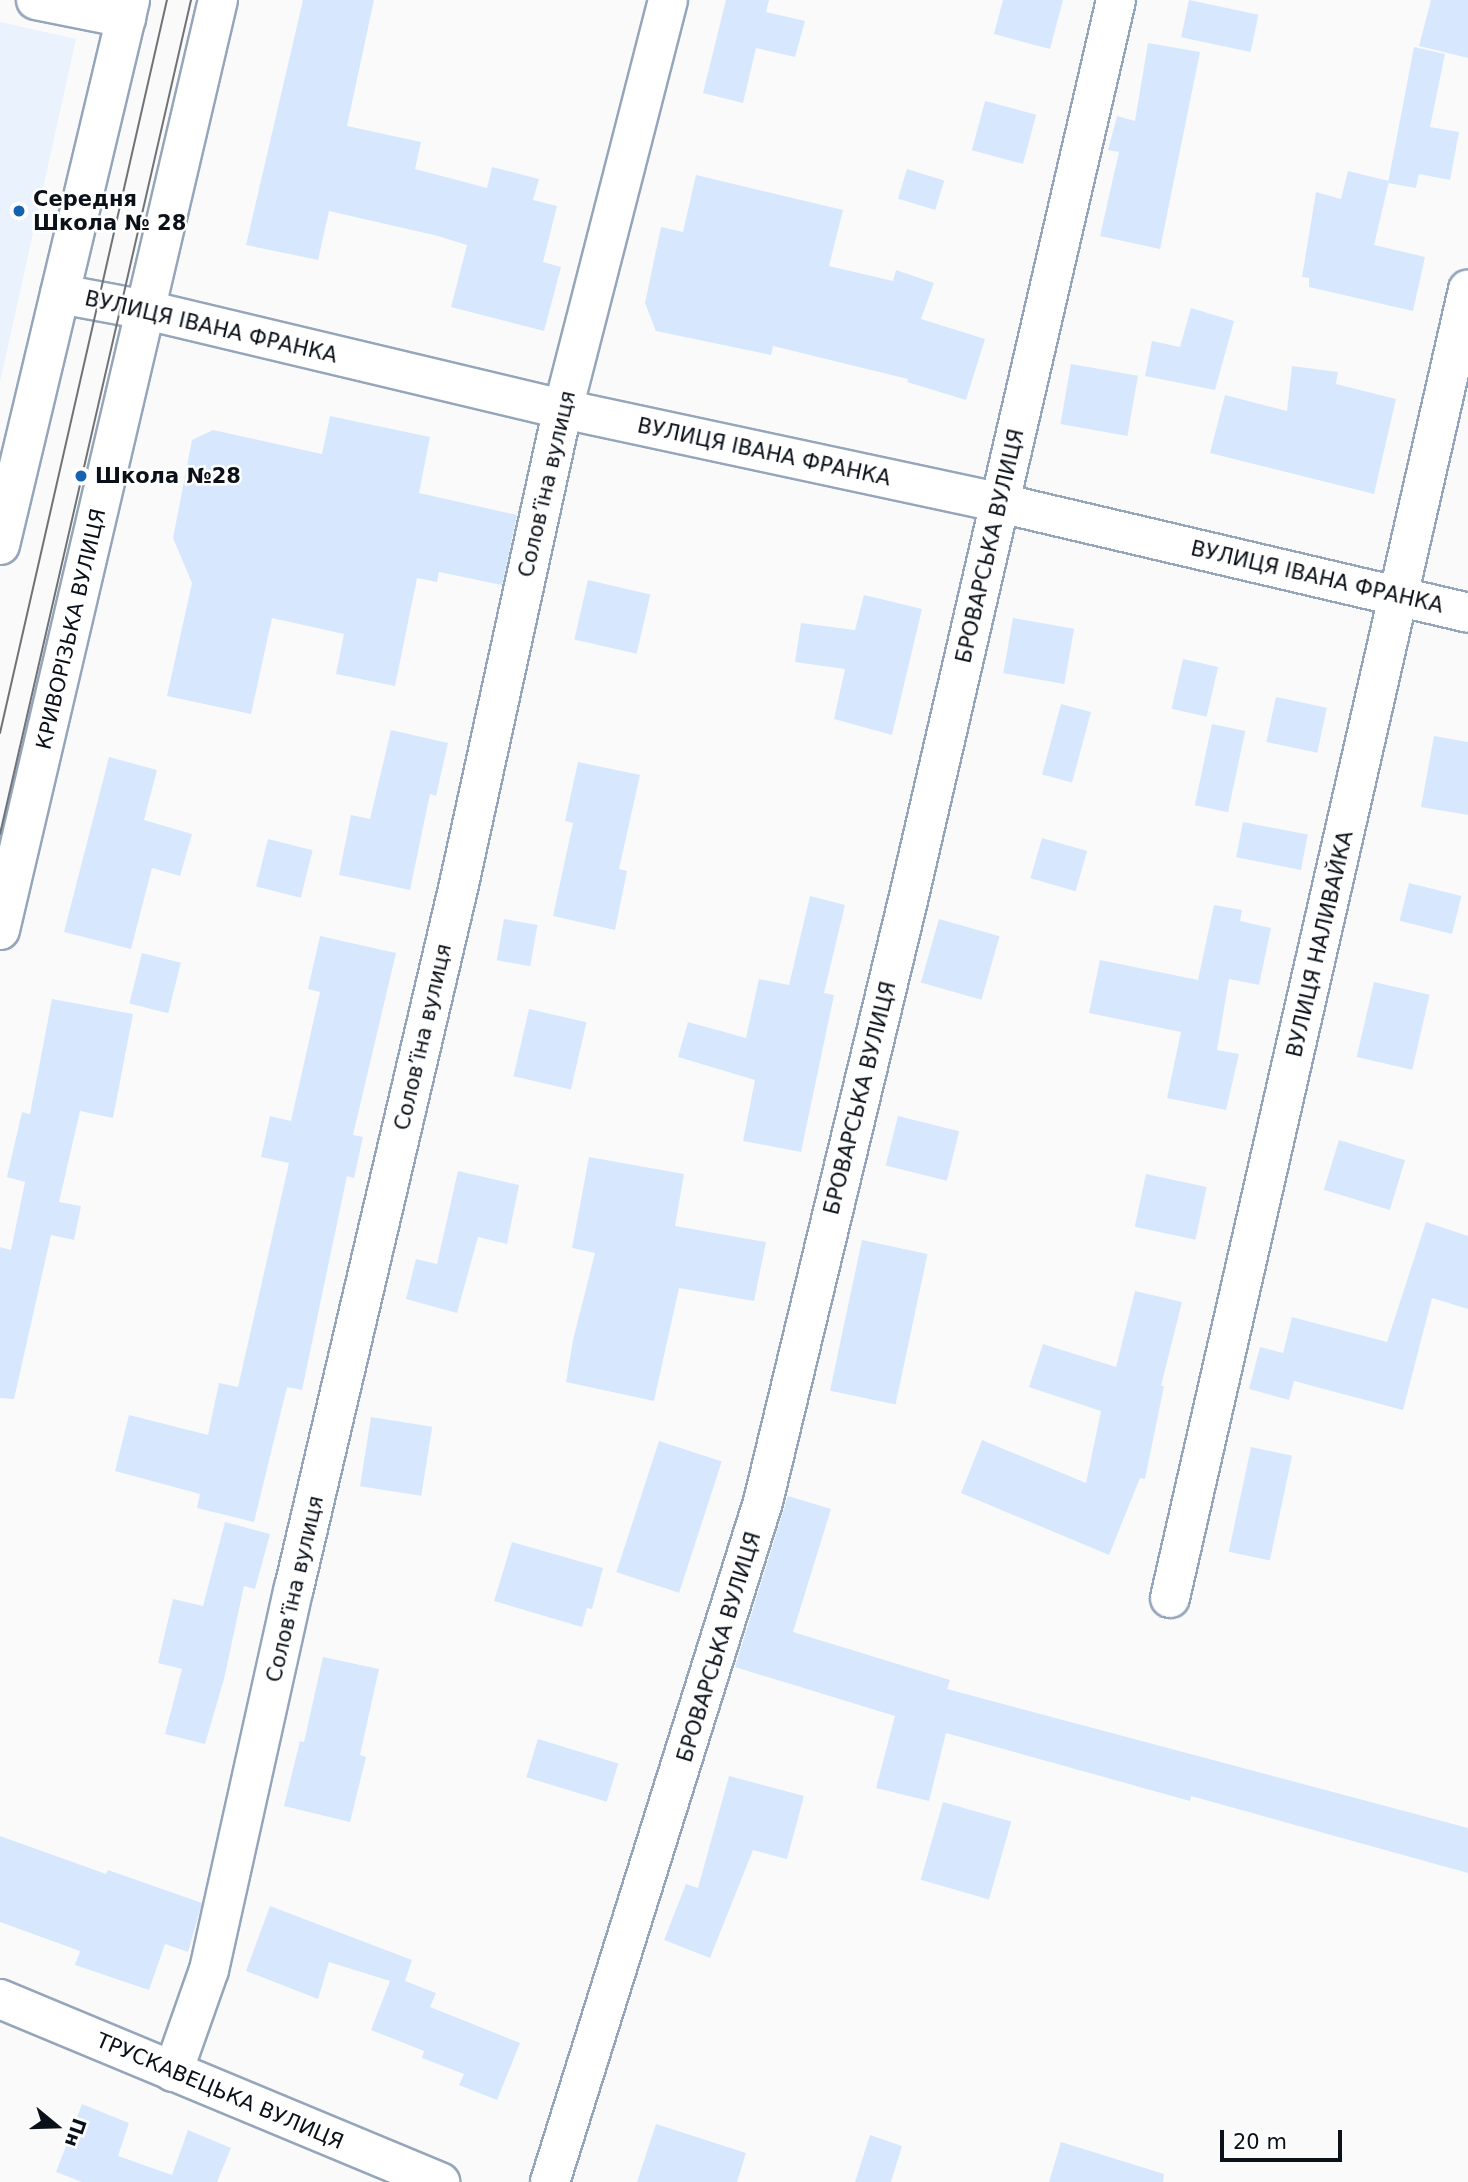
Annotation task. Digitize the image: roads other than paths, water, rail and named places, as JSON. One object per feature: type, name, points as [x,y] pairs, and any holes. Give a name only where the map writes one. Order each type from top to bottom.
[{"type":"street","points":[[0,545],[128,9],[36,0]]},
{"type":"street","name":"КРИВОРІЗЬКА ВУЛИЦЯ","points":[[0,930],[218,0]]},
{"type":"street","name":"Соловʼїна вулиця","points":[[173,2073],[209,1970],[294,1588],[458,889],[563,409],[668,0]]},
{"type":"street","name":"БРОВАРСЬКА ВУЛИЦЯ","points":[[550,2182],[763,1502],[1000,503],[1116,0]]},
{"type":"street","name":"ВУЛИЦЯ НАЛИВАЙКА","points":[[1170,1598],[1468,289]]},
{"type":"street","name":"ВУЛИЦЯ ІВАНА ФРАНКА","points":[[60,294],[146,310],[563,409],[1000,503],[1468,613]]},
{"type":"street","name":"ТРУСКАВЕЦЬКА ВУЛИЦЯ","points":[[0,1999],[440,2182]]},
{"type":"tram line","points":[[0,733],[167,0]]},
{"type":"tram line","points":[[0,834],[191,0]]},
{"type":"place","name":"Середня Школа № 28","points":[[19,211]]},
{"type":"place","name":"Школа №28","points":[[81,476]]}]
